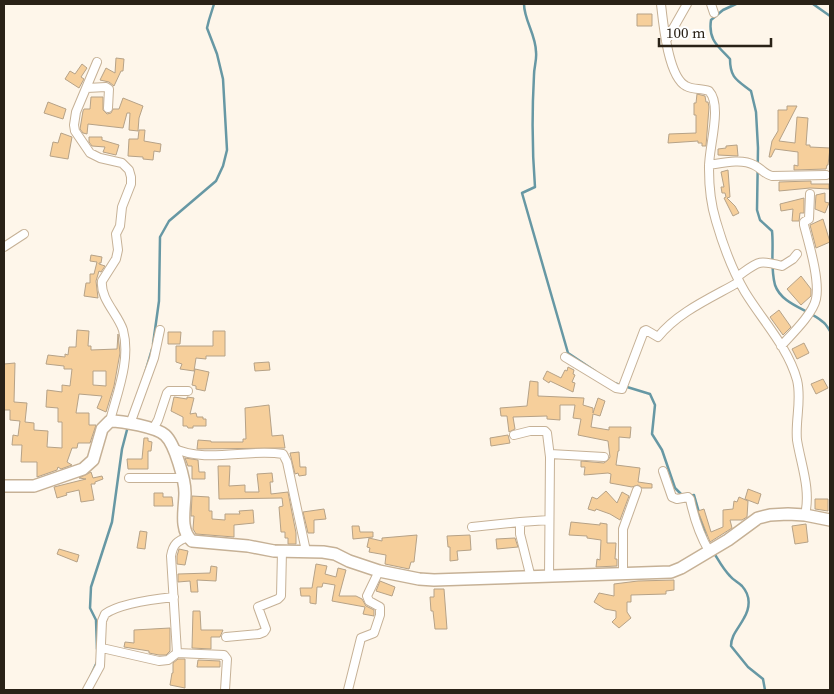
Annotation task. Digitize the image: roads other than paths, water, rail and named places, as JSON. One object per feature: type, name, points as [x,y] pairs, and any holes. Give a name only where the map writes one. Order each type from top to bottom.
[{"type":"street","points":[[662,4],[666,41],[673,68],[680,82],[689,88],[709,91],[713,97],[714,128],[709,165],[715,218],[738,279],[782,346],[796,377],[799,391],[797,436],[808,497],[805,515]]},
{"type":"street","points":[[666,41],[687,4]]},
{"type":"street","points":[[711,4],[714,13]]},
{"type":"street","points":[[4,486],[38,485],[88,467],[93,460],[102,429],[110,421],[124,365],[125,339],[121,326],[101,285],[116,259],[118,250],[116,234],[120,226],[122,208],[131,184],[130,170],[122,163],[100,158],[90,153],[75,131],[74,125],[76,112],[97,62]]},
{"type":"street","points":[[87,88],[106,87],[109,90],[108,108]]},
{"type":"street","points":[[709,165],[745,162],[756,165],[767,175],[772,176],[826,176]]},
{"type":"street","points":[[782,346],[802,321],[816,299],[814,270],[804,225],[804,222],[809,219],[810,194]]},
{"type":"street","points":[[4,247],[24,234]]},
{"type":"street","points":[[565,357],[616,388],[622,389],[644,331],[646,330],[658,337],[663,329],[738,279],[758,262],[766,261],[782,266],[792,260],[797,254]]},
{"type":"street","points":[[130,424],[156,353],[160,330]]},
{"type":"street","points":[[153,429],[169,391],[188,391]]},
{"type":"street","points":[[110,421],[153,429],[165,435],[173,448],[185,490],[184,527],[188,537],[196,542],[233,544],[282,551],[319,551],[335,554],[354,563],[379,571],[419,579],[531,578],[674,571],[735,536],[758,518],[780,514],[805,515],[830,520]]},
{"type":"street","points":[[514,435],[530,431],[544,431],[547,433],[550,454],[549,577]]},
{"type":"street","points":[[173,448],[181,452],[201,454],[283,454],[287,462],[306,551]]},
{"type":"street","points":[[550,454],[604,457]]},
{"type":"street","points":[[663,471],[672,497],[677,499],[688,497],[690,499],[700,537],[711,550]]},
{"type":"street","points":[[129,478],[182,478]]},
{"type":"street","points":[[624,573],[622,528],[637,490]]},
{"type":"street","points":[[472,527],[549,520]]},
{"type":"street","points":[[520,522],[520,534],[531,578]]},
{"type":"street","points":[[177,653],[171,556],[172,548],[178,541],[188,537]]},
{"type":"street","points":[[226,637],[259,634],[265,631],[258,608],[281,596],[282,551]]},
{"type":"street","points":[[348,690],[361,638],[374,632],[380,615],[380,607],[369,601],[367,596],[379,571]]},
{"type":"street","points":[[87,690],[100,666],[102,622],[107,613],[150,600],[174,597]]},
{"type":"street","points":[[102,648],[159,661],[168,660],[177,653],[224,655],[226,659],[225,690]]},
{"type":"waterway","points":[[153,344],[159,301],[160,237],[169,221],[216,181],[223,166],[227,150],[223,79],[217,54],[207,28],[214,4]]},
{"type":"waterway","points":[[524,4],[536,55],[533,117],[535,187],[522,193],[568,353],[595,371]]},
{"type":"waterway","points":[[736,4],[723,10],[711,20],[710,27],[715,42],[730,59],[733,75],[751,91],[756,112],[758,148],[757,210],[760,220],[772,231],[775,285],[783,297],[817,317],[830,331]]},
{"type":"waterway","points":[[813,4],[830,16]]},
{"type":"waterway","points":[[145,373],[152,349]]},
{"type":"waterway","points":[[614,383],[650,394],[655,405],[652,434],[662,450],[675,488],[683,496]]},
{"type":"waterway","points":[[97,649],[96,620],[90,608],[91,587],[112,522],[122,449],[128,426]]},
{"type":"waterway","points":[[688,496],[694,495],[706,537]]},
{"type":"waterway","points":[[714,553],[725,571],[742,586],[747,594],[749,602],[746,614],[734,635],[731,646],[748,667],[763,679],[765,690]]},
{"type":"waterway","points":[[87,684],[97,662]]}]
